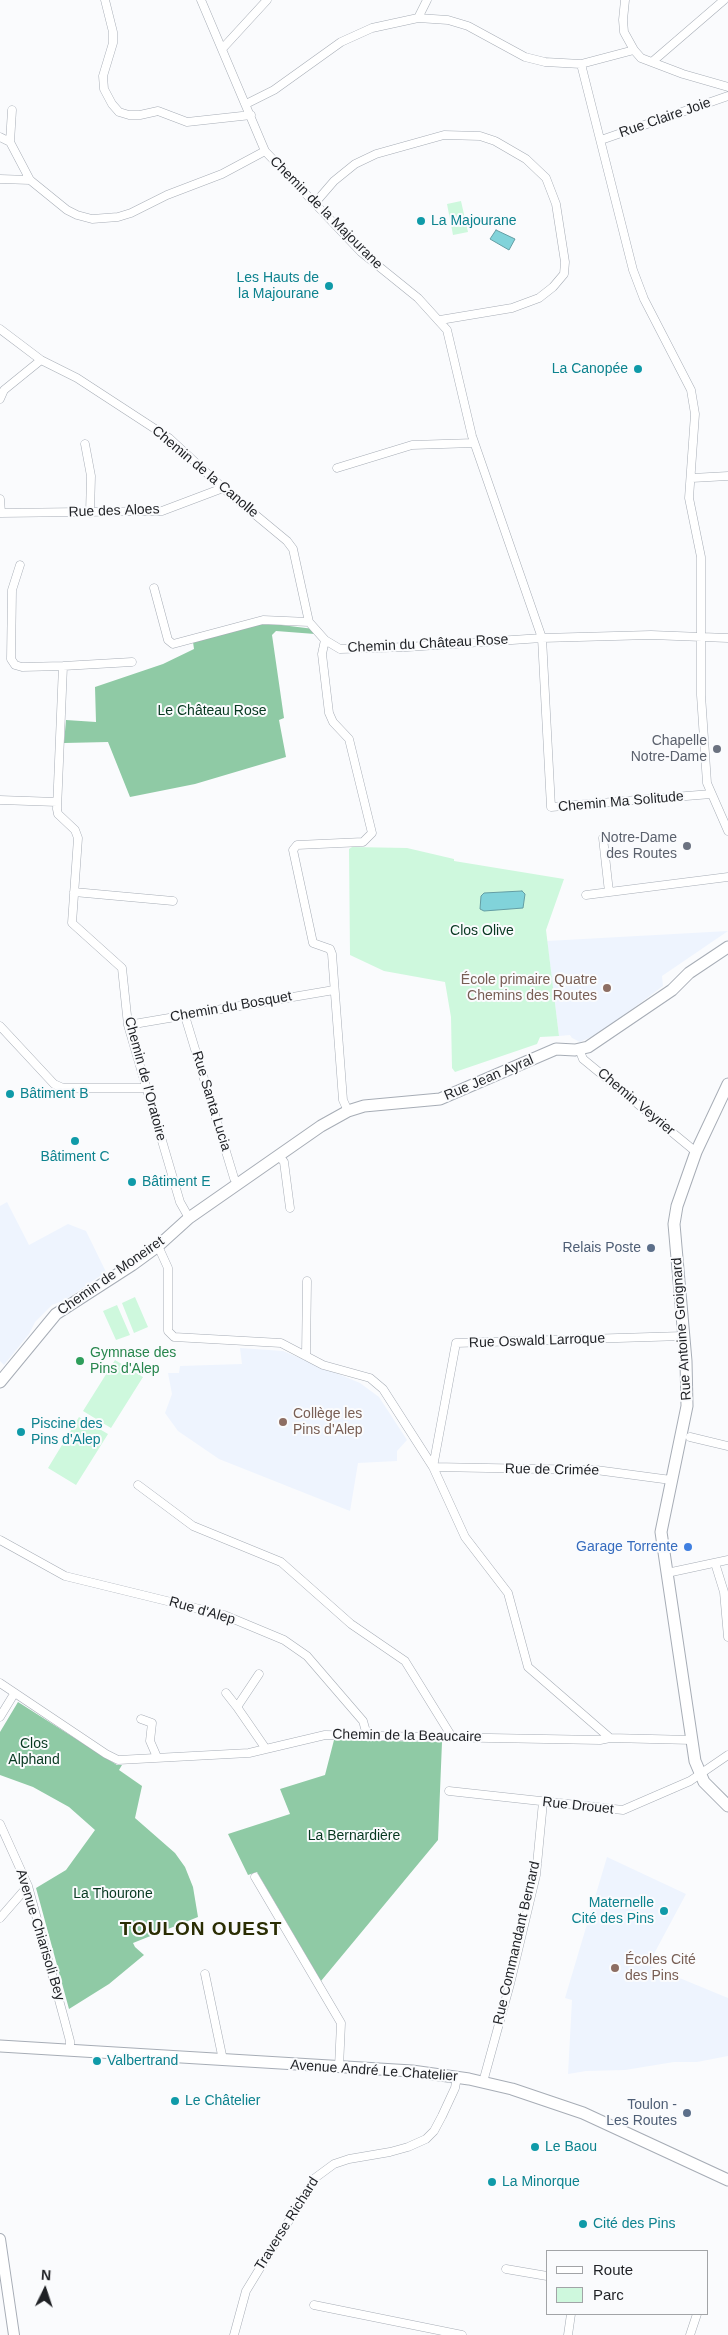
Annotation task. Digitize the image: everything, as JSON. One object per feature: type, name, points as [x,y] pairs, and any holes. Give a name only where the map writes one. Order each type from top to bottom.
[{"type":"main road","name":"Rue Jean Ayral","points":[[189,1218],[321,1126],[348,1111],[364,1106],[440,1099],[556,1049],[588,1047],[672,990],[689,973],[728,947]]},
{"type":"main road","name":"Rue Antoine Groignard","points":[[728,1084],[696,1152],[677,1206],[674,1224],[688,1406],[670,1480],[661,1532],[692,1740],[700,1774],[711,1791],[728,1806]]},
{"type":"main road","name":"Chemin de Moneiret","points":[[0,1382],[56,1314],[158,1246],[189,1218]]},
{"type":"main road","name":"Chemin de Moneiret","points":[[0,1391],[18,1362]]},
{"type":"main road","name":"Avenue André Le Chatelier","points":[[0,2046],[412,2071],[457,2077],[512,2089],[583,2113],[728,2180]]},
{"type":"street","points":[[105,0],[113,37],[103,76],[104,89],[119,112],[129,115],[140,115],[158,111],[187,122],[251,115]]},
{"type":"street","name":"Chemin de la Majourane","points":[[201,0],[265,151],[365,256],[418,298],[440,320],[446,330],[474,444],[542,638]]},
{"type":"street","points":[[222,49],[267,0]]},
{"type":"street","points":[[418,18],[427,0]]},
{"type":"street","points":[[624,0],[622,20],[624,32],[641,58],[728,87]]},
{"type":"street","points":[[652,62],[724,0]]},
{"type":"street","points":[[246,104],[274,90],[341,42],[372,28],[418,18],[448,20],[468,26],[525,56],[545,62],[581,64],[634,50]]},
{"type":"street","points":[[581,64],[633,270],[644,299],[690,390],[695,414],[692,478],[689,498],[701,556],[701,695],[707,783],[728,831]]},
{"type":"street","name":"Rue Claire Joie","points":[[601,140],[728,96]]},
{"type":"street","points":[[12,110],[10,142],[30,180],[67,210],[77,215],[105,219],[132,213],[167,195],[222,174],[265,151]]},
{"type":"street","points":[[315,203],[334,181],[356,164],[376,154],[444,135],[480,136],[495,141],[526,159],[546,178],[556,204],[566,262],[564,274],[553,287],[538,298],[512,308],[440,320]]},
{"type":"street","points":[[0,137],[10,142]]},
{"type":"street","points":[[0,179],[30,180]]},
{"type":"street","name":"Chemin de la Canolle","points":[[0,329],[41,360],[77,378],[169,438],[223,488],[287,541],[293,549],[309,622]]},
{"type":"street","points":[[0,399],[4,390],[41,360]]},
{"type":"street","points":[[86,444],[91,476],[90,513]]},
{"type":"street","points":[[337,468],[412,445],[474,444]]},
{"type":"street","points":[[692,478],[728,476]]},
{"type":"street","name":"Rue des Aloes","points":[[0,513],[162,511],[223,488]]},
{"type":"street","points":[[0,499],[0,513]]},
{"type":"street","points":[[20,566],[12,590],[11,659],[15,665],[22,668],[132,662]]},
{"type":"street","points":[[154,588],[168,640],[173,644],[263,620],[309,622]]},
{"type":"street","name":"Chemin du Château Rose","points":[[309,622],[326,640],[340,649],[407,647],[542,638],[652,635],[728,638]]},
{"type":"street","name":"Chemin Ma Solitude","points":[[542,638],[551,808],[711,794]]},
{"type":"street","points":[[326,640],[322,654],[330,713],[333,722],[349,739],[372,832],[363,842],[297,845],[294,850],[313,943],[330,949],[332,954],[343,1100],[348,1111]]},
{"type":"street","name":"Chemin de l'Oratoire","points":[[62,666],[57,802],[58,814],[75,830],[78,838],[72,923],[122,968],[128,1025],[180,1202],[189,1218]]},
{"type":"street","points":[[0,800],[57,802]]},
{"type":"street","points":[[603,838],[610,892]]},
{"type":"street","points":[[586,895],[728,877]]},
{"type":"street","points":[[74,892],[173,901]]},
{"type":"street","name":"Chemin du Bosquet","points":[[128,1025],[334,990]]},
{"type":"street","name":"Rue Santa Lucia","points":[[186,1016],[234,1178],[238,1185]]},
{"type":"street","points":[[0,1026],[54,1084],[63,1088],[145,1088]]},
{"type":"street","name":"Chemin Veyrier","points":[[579,1049],[583,1059],[696,1152]]},
{"type":"street","points":[[279,1156],[284,1162],[290,1208]]},
{"type":"street","points":[[158,1246],[168,1268],[168,1331],[174,1337],[281,1343],[323,1365],[370,1378],[383,1389],[433,1467],[465,1537],[508,1593],[528,1667],[610,1738],[692,1740]]},
{"type":"street","points":[[306,1282],[306,1356]]},
{"type":"street","name":"Rue Oswald Larroque","points":[[433,1467],[456,1343],[683,1336]]},
{"type":"street","points":[[690,1437],[728,1446]]},
{"type":"street","name":"Rue de Crimée","points":[[433,1467],[596,1470],[670,1480]]},
{"type":"street","points":[[138,1485],[192,1526],[281,1562],[351,1624],[405,1661],[452,1737]]},
{"type":"street","name":"Rue d'Alep","points":[[0,1540],[65,1576],[224,1615],[284,1640],[307,1656],[363,1721],[368,1735]]},
{"type":"street","points":[[667,1573],[728,1560]]},
{"type":"street","points":[[715,1563],[724,1592],[728,1638]]},
{"type":"street","points":[[237,1707],[259,1674]]},
{"type":"street","name":"Chemin de la Beaucaire","points":[[0,1683],[14,1694],[118,1760],[249,1753],[325,1735],[600,1740],[610,1738]]},
{"type":"street","points":[[226,1693],[266,1749]]},
{"type":"street","points":[[0,1717],[14,1694]]},
{"type":"street","points":[[141,1719],[152,1723],[150,1741],[158,1757]]},
{"type":"street","name":"Rue Drouet","points":[[450,1791],[624,1810],[690,1781],[728,1755]]},
{"type":"street","name":"Rue Commandant Bernard","points":[[482,2082],[510,1984],[536,1875],[543,1802]]},
{"type":"street","name":"Avenue Chiarisoli Bey","points":[[0,1824],[28,1886],[70,2041],[70,2049]]},
{"type":"street","points":[[255,1877],[341,2023],[339,2067]]},
{"type":"street","points":[[0,1918],[28,1886]]},
{"type":"street","points":[[205,1974],[223,2060]]},
{"type":"street","name":"Traverse Richard","points":[[234,2335],[246,2291],[314,2178],[334,2164],[408,2147],[426,2139],[434,2131],[442,2116],[455,2088],[457,2077]]},
{"type":"street","points":[[0,2239],[14,2335]]},
{"type":"street","points":[[506,2268],[546,2276]]},
{"type":"street","points":[[314,2305],[462,2335]]},
{"type":"street","points":[[568,2335],[571,2315]]},
{"type":"street","points":[[690,2335],[697,2315]]},
{"type":"shaded area","name":"École primaire Quatre Chemins des Routes","points":[[728,931],[662,976],[663,986],[600,1033],[580,1042],[570,1035],[559,1036],[547,941]]},
{"type":"shaded area","points":[[7,1202],[29,1245],[68,1224],[86,1231],[106,1272],[65,1300],[52,1305],[35,1322],[29,1334],[4,1365],[0,1361],[0,1206]]},
{"type":"shaded area","name":"Collège les Pins d'Alep","points":[[240,1348],[283,1351],[360,1383],[379,1397],[407,1440],[397,1451],[397,1461],[358,1463],[350,1511],[219,1459],[178,1431],[165,1413],[172,1394],[168,1373],[179,1373],[180,1366],[242,1364]]},
{"type":"shaded area","name":"Écoles Cité des Pins","points":[[607,1857],[686,1894],[648,1965],[728,1998],[728,2056],[697,2062],[674,2062],[625,2070],[586,2071],[568,2074],[572,2000],[565,1998]]},
{"type":"green space","points":[[461,201],[468,232],[453,235],[447,204]]},
{"type":"green space","name":"Le Château Rose","points":[[265,623],[314,629],[315,634],[276,631],[272,635],[284,718],[279,720],[286,757],[195,784],[130,797],[108,742],[64,743],[66,720],[96,722],[95,687],[163,664],[194,649],[193,642]]},
{"type":"green space","name":"Clos Olive","points":[[352,847],[407,848],[454,859],[454,861],[564,879],[546,930],[559,1036],[540,1037],[537,1044],[455,1072],[452,1068],[451,1017],[445,982],[384,971],[350,955],[349,849]]},
{"type":"green space","points":[[135,1297],[148,1327],[134,1333],[122,1303]]},
{"type":"green space","points":[[117,1305],[130,1335],[116,1340],[103,1311]]},
{"type":"green space","points":[[115,1360],[143,1377],[111,1428],[83,1411]]},
{"type":"green space","points":[[79,1417],[108,1434],[76,1485],[48,1468]]},
{"type":"green space","name":"La Thourone","points":[[18,1702],[117,1765],[122,1765],[119,1770],[142,1786],[135,1818],[175,1853],[185,1867],[193,1887],[198,1917],[133,1943],[144,1955],[109,1984],[69,2009],[36,1888],[66,1870],[95,1830],[69,1807],[33,1787],[0,1775],[0,1732]]},
{"type":"green space","name":"La Bernardière","points":[[334,1740],[442,1742],[438,1840],[321,1981],[257,1872],[248,1875],[228,1834],[290,1814],[280,1789],[325,1775]]},
{"type":"water","points":[[496,230],[515,239],[509,250],[490,239]]},
{"type":"water","points":[[522,891],[525,894],[523,908],[484,911],[480,909],[481,896],[484,893]]},
{"type":"place","name":"La Majourane","points":[[421,221]]},
{"type":"place","name":"Les Hauts de la Majourane","points":[[329,286]]},
{"type":"place","name":"La Canopée","points":[[638,369]]},
{"type":"place","name":"Chapelle Notre-Dame","points":[[717,749]]},
{"type":"place","name":"Notre-Dame des Routes","points":[[687,846]]},
{"type":"place","name":"École primaire Quatre Chemins des Routes","points":[[607,988]]},
{"type":"place","name":"Bâtiment B","points":[[10,1094]]},
{"type":"place","name":"Bâtiment C","points":[[75,1141]]},
{"type":"place","name":"Bâtiment E","points":[[132,1182]]},
{"type":"place","name":"Relais Poste","points":[[651,1248]]},
{"type":"place","name":"Gymnase des Pins d'Alep","points":[[80,1361]]},
{"type":"place","name":"Collège les Pins d'Alep","points":[[283,1422]]},
{"type":"place","name":"Piscine des Pins d'Alep","points":[[21,1432]]},
{"type":"place","name":"Garage Torrente","points":[[688,1547]]},
{"type":"place","name":"Maternelle Cité des Pins","points":[[664,1911]]},
{"type":"place","name":"Écoles Cité des Pins","points":[[615,1968]]},
{"type":"place","name":"Valbertrand","points":[[97,2061]]},
{"type":"place","name":"Le Châtelier","points":[[175,2101]]},
{"type":"place","name":"Toulon - Les Routes","points":[[687,2113]]},
{"type":"place","name":"Le Baou","points":[[535,2147]]},
{"type":"place","name":"La Minorque","points":[[492,2182]]},
{"type":"place","name":"Cité des Pins","points":[[583,2224]]},
{"type":"district","name":"TOULON OUEST","points":[[201,1930]]},
{"type":"park label","name":"Clos Alphand","points":[[34,1752]]}]
